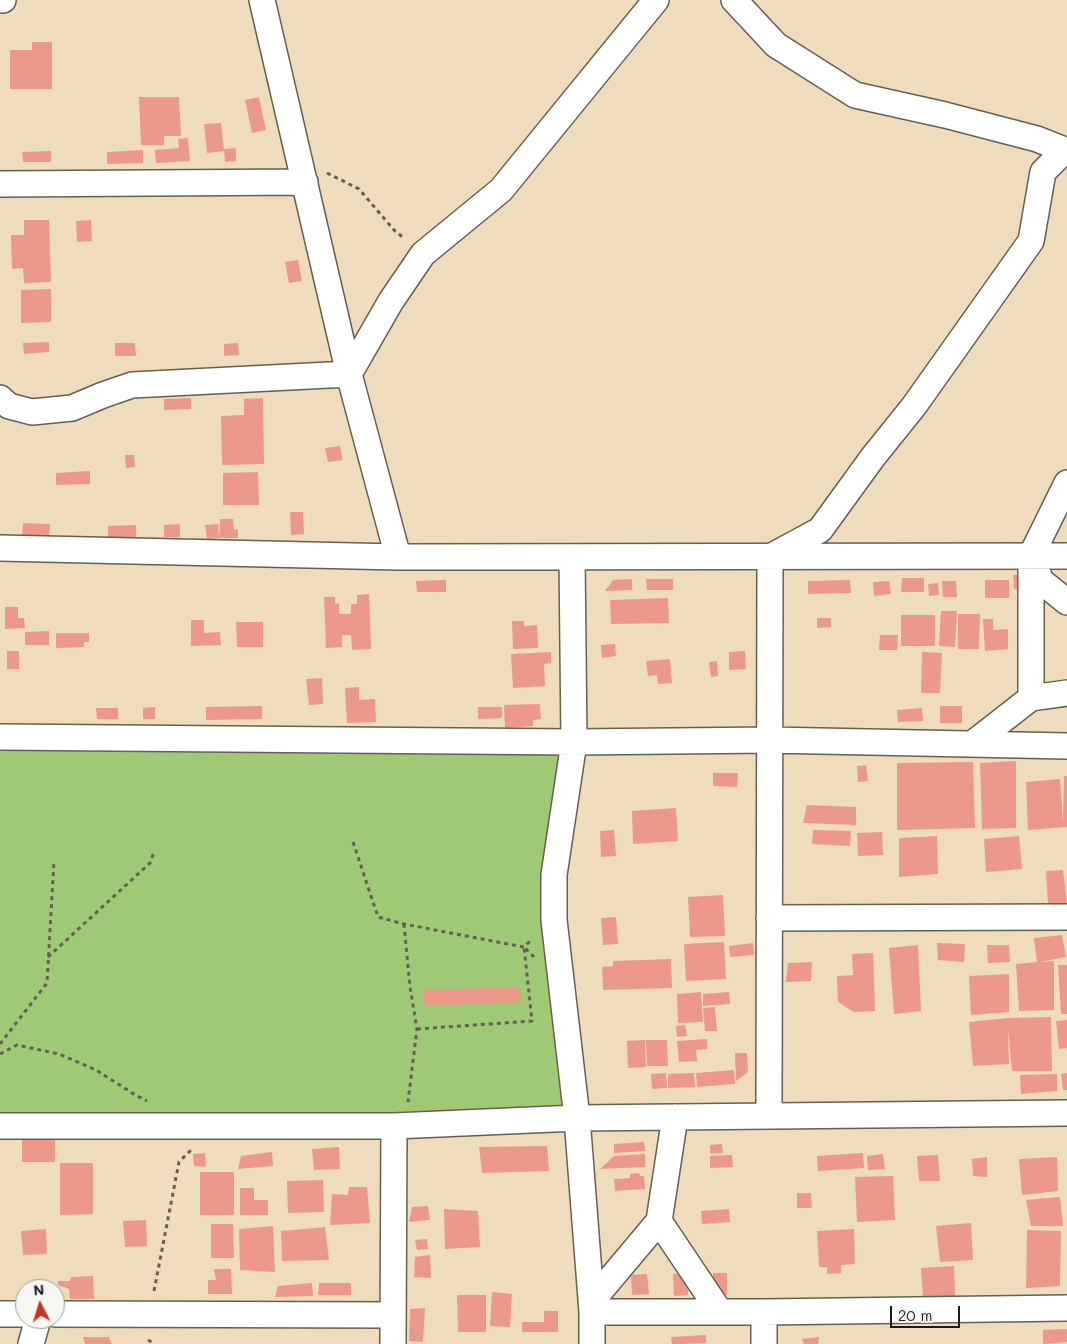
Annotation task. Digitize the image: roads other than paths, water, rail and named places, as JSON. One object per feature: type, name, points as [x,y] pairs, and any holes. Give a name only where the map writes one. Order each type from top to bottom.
[{"type":"street","points":[[262,0],[349,374],[398,557]]},
{"type":"street","points":[[349,374],[391,301],[423,254],[501,190],[656,0]]},
{"type":"street","points":[[734,0],[776,45],[855,95],[945,115],[1037,139],[1066,150],[1043,172],[1031,241],[914,406],[820,530],[770,557]]},
{"type":"street","points":[[0,184],[303,175]]},
{"type":"street","points":[[0,398],[9,406],[32,412],[72,408],[103,394],[132,385],[349,374]]},
{"type":"street","points":[[1031,698],[1032,556],[1067,482]]},
{"type":"street","points":[[0,548],[398,557],[1067,556]]},
{"type":"street","points":[[1032,556],[1041,581],[1067,602]]},
{"type":"street","points":[[572,557],[574,742],[554,875],[554,920],[577,1118],[588,1326]]},
{"type":"street","points":[[769,1116],[770,557]]},
{"type":"street","points":[[972,744],[1031,698],[1067,693]]},
{"type":"street","points":[[0,737],[574,742],[770,740],[1067,746]]},
{"type":"street","points":[[769,918],[1067,917]]},
{"type":"street","points":[[0,1126],[399,1126],[577,1118],[1067,1113]]},
{"type":"street","points":[[588,1326],[659,1221],[675,1117]]},
{"type":"street","points":[[393,1344],[399,1126]]},
{"type":"street","points":[[659,1221],[720,1312]]},
{"type":"street","points":[[588,1326],[720,1312],[1067,1308]]},
{"type":"street","points":[[764,1312],[764,1344]]},
{"type":"street","points":[[0,1314],[15,1314]]},
{"type":"street","points":[[65,1314],[393,1315]]},
{"type":"street","points":[[31,1344],[35,1329]]}]
